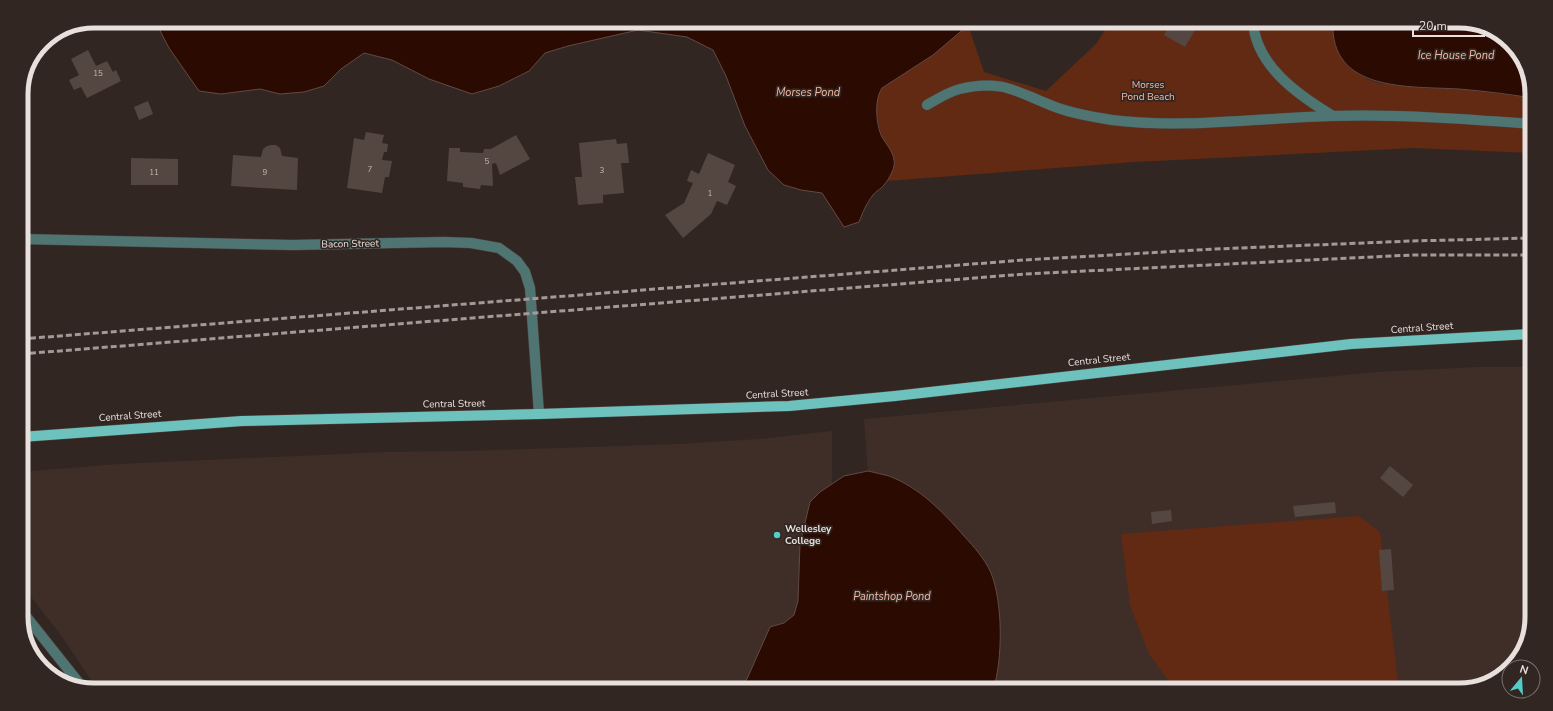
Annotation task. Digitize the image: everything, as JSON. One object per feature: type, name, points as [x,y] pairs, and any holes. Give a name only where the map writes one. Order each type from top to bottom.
[{"type":"main road","name":"Central Street","points":[[28,436],[242,421],[790,406],[895,396],[1351,344],[1525,334]]},
{"type":"street","points":[[1254,28],[1255,37],[1263,54],[1273,68],[1300,95],[1333,116]]},
{"type":"street","points":[[926,105],[959,89],[992,85],[1009,88],[1072,112],[1088,116],[1133,122],[1184,124],[1333,116],[1430,118],[1525,124]]},
{"type":"street","name":"Bacon Street","points":[[28,239],[293,245],[444,242],[472,243],[499,248],[516,261],[525,272],[530,288],[539,414]]},
{"type":"street","points":[[28,619],[76,681]]},
{"type":"shaded area","name":"Wellesley College","points":[[1478,367],[1525,367],[1525,618],[1524,630],[1520,643],[1510,659],[1501,659],[1501,668],[1496,672],[1476,681],[1460,683],[94,683],[60,634],[28,593],[28,471],[119,464],[387,452],[680,444],[759,439],[832,431],[832,487],[888,476],[868,471],[864,419],[1378,372]]},
{"type":"green space","name":"Morses Pond Beach","points":[[964,28],[969,28],[984,72],[1046,91],[1096,44],[1106,28],[1335,28],[1352,69],[1367,79],[1379,83],[1420,88],[1459,89],[1525,97],[1525,153],[1414,148],[1135,162],[887,181],[894,167],[878,124],[877,101],[880,91],[887,83],[933,55]]},
{"type":"green space","points":[[1359,516],[1380,532],[1398,683],[1170,683],[1149,654],[1130,605],[1121,534]]},
{"type":"green space","points":[[37,650],[53,669],[44,661]]},
{"type":"water","name":"Morses Pond","points":[[159,28],[965,28],[933,55],[882,88],[879,93],[877,105],[878,124],[881,135],[892,153],[894,166],[892,173],[886,182],[868,202],[859,222],[844,227],[822,193],[801,190],[784,185],[768,170],[745,126],[726,76],[713,50],[687,37],[638,30],[568,46],[545,53],[529,71],[499,86],[472,94],[429,79],[392,60],[364,53],[341,69],[324,86],[304,92],[280,94],[260,89],[221,94],[199,91],[169,48]]},
{"type":"water","name":"Ice House Pond","points":[[1334,28],[1472,29],[1492,37],[1506,47],[1514,57],[1522,72],[1525,97],[1459,89],[1397,85],[1376,81],[1358,73],[1344,62],[1335,44]]},
{"type":"water","name":"Paintshop Pond","points":[[868,471],[889,476],[900,481],[930,501],[972,544],[989,568],[998,599],[1000,615],[1000,647],[999,663],[995,683],[742,683],[747,679],[770,627],[784,623],[794,615],[798,601],[800,544],[810,502],[820,492],[844,476]]},
{"type":"building","points":[[1168,28],[1196,28],[1185,47],[1164,35]]},
{"type":"building","points":[[88,50],[96,66],[107,61],[113,72],[116,70],[121,81],[87,98],[81,87],[74,90],[69,80],[79,75],[71,59]]},
{"type":"building","points":[[148,101],[153,114],[139,120],[134,107]]},
{"type":"building","points":[[366,132],[384,135],[382,143],[388,144],[387,152],[384,152],[382,160],[392,161],[389,177],[385,177],[382,193],[347,188],[354,138],[364,140]]},
{"type":"building","points":[[516,135],[530,159],[500,175],[496,163],[492,164],[493,186],[481,185],[480,189],[463,187],[463,183],[447,181],[449,148],[460,148],[460,152],[483,153],[484,149],[491,149]]},
{"type":"building","points":[[616,139],[617,144],[627,143],[629,163],[621,163],[624,193],[603,195],[603,203],[578,205],[575,177],[582,177],[579,143]]},
{"type":"building","points":[[271,145],[276,145],[280,148],[282,156],[298,158],[297,190],[231,186],[233,155],[261,157],[263,149]]},
{"type":"building","points":[[708,153],[735,165],[728,182],[736,186],[727,205],[717,201],[711,214],[683,238],[665,215],[684,203],[693,183],[687,181],[691,170],[699,174]]},
{"type":"building","points":[[131,158],[178,159],[178,185],[131,185]]},
{"type":"building","points":[[1390,466],[1413,485],[1403,497],[1380,478]]},
{"type":"building","points":[[1335,502],[1336,513],[1295,517],[1293,506]]},
{"type":"building","points":[[1171,510],[1172,521],[1152,524],[1151,512]]},
{"type":"building","points":[[1391,549],[1394,590],[1382,591],[1379,550]]},
{"type":"railway","points":[[28,338],[1024,260],[1215,249],[1525,238]]},
{"type":"railway","points":[[28,353],[1025,274],[1412,255],[1525,255]]},
{"type":"place","name":"Wellesley College","points":[[777,535]]}]
